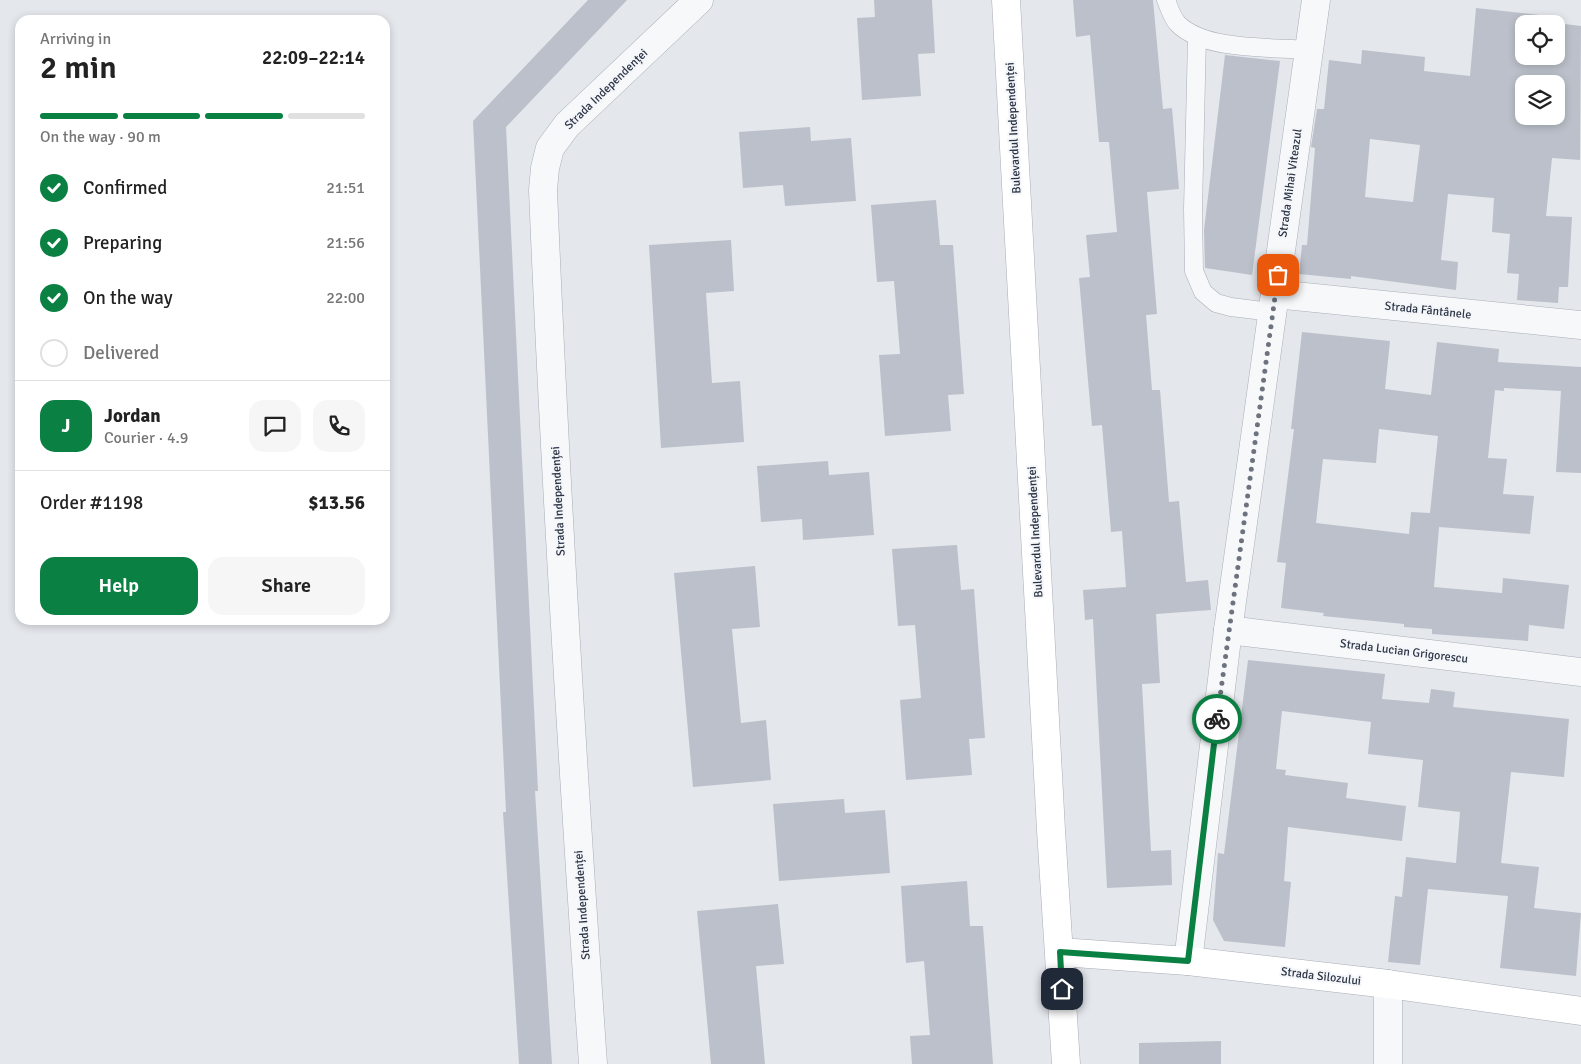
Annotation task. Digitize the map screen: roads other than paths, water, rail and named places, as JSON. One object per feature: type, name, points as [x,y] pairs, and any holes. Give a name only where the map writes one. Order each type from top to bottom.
[{"type":"main road","name":"Bulevardul Independenței","points":[[1006,0],[1051,830],[1066,1064]]},
{"type":"main road","name":"Strada Silozului","points":[[1060,952],[1188,961],[1388,984],[1581,1011]]},
{"type":"street","name":"Strada Independenței","points":[[593,1064],[578,845],[552,390],[544,190],[545,168],[550,148],[567,125],[699,0]]},
{"type":"street","name":"Strada Mihai Viteazul","points":[[1188,961],[1228,630],[1316,0]]},
{"type":"street","name":"Strada Fântânele","points":[[1274,303],[1581,326]]},
{"type":"street","name":"Strada Lucian Grigorescu","points":[[1228,630],[1581,672]]},
{"type":"street","points":[[1388,984],[1388,1064]]},
{"type":"lane","points":[[1166,0],[1177,24],[1197,37],[1228,44],[1309,50]]},
{"type":"lane","points":[[1197,37],[1193,199],[1194,271],[1203,292],[1216,303],[1231,307],[1274,303]]}]
